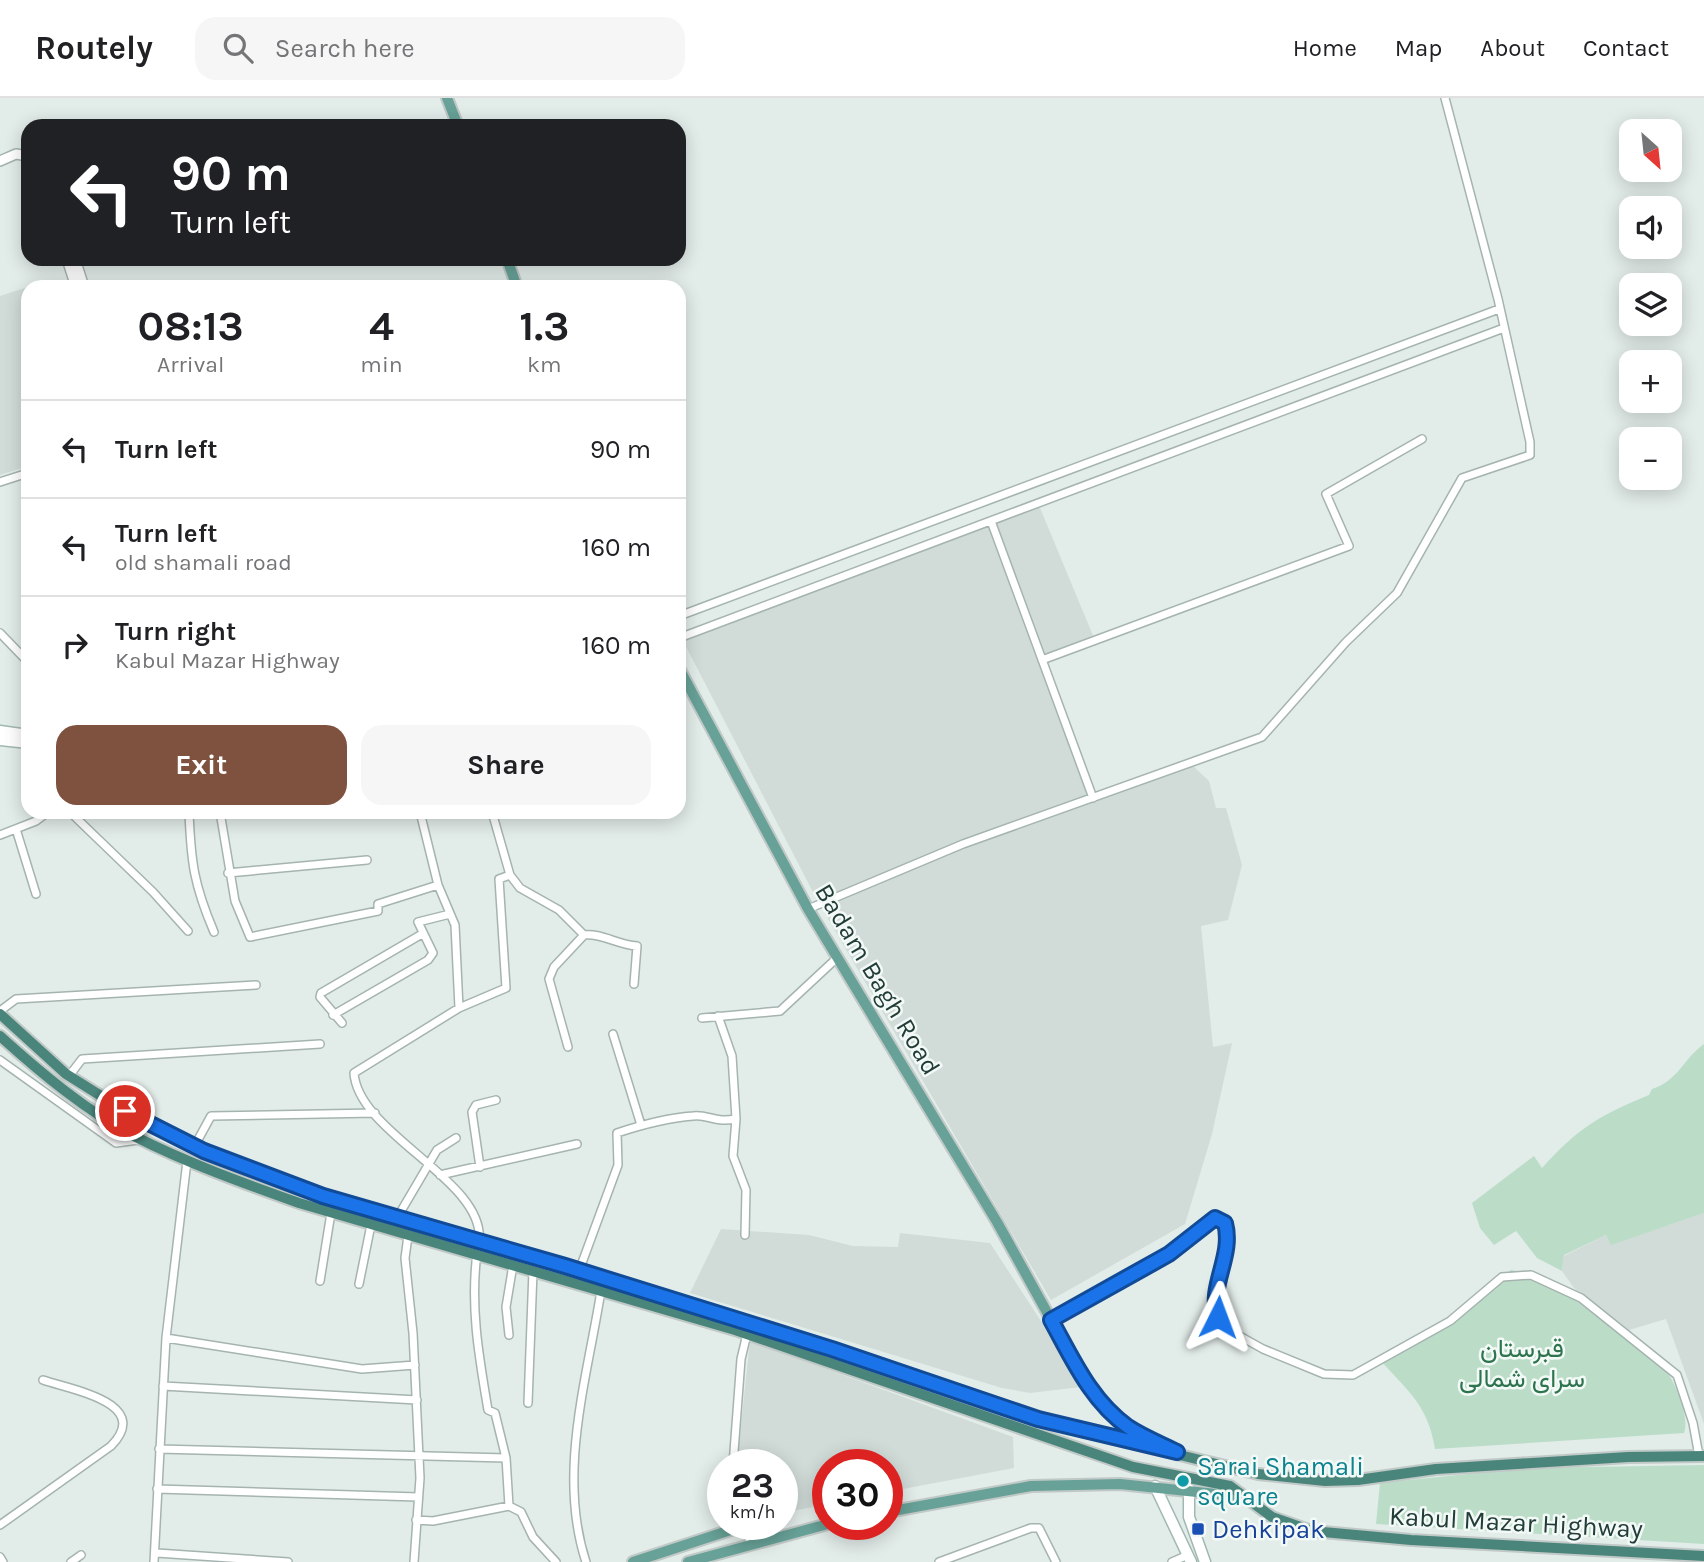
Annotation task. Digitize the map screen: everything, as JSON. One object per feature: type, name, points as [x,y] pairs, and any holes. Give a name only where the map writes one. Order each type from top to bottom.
[{"type":"highway","name":"Kabul Mazar Highway","points":[[0,1013],[69,1076],[125,1111],[194,1147],[323,1196],[397,1218],[478,1248],[513,1265],[747,1334],[1133,1467],[1208,1479],[1230,1486],[1272,1517],[1312,1531],[1411,1540],[1704,1556]]},
{"type":"highway","name":"Kabul Mazar Highway","points":[[0,1036],[50,1081],[143,1140],[187,1161],[331,1213],[408,1236],[579,1270],[933,1381],[1038,1419],[1085,1432],[1177,1452],[1258,1474],[1325,1480],[1358,1480],[1436,1469],[1576,1460],[1701,1456]]},
{"type":"main road","points":[[447,98],[454,119]]},
{"type":"main road","name":"Badam Bagh Road","points":[[686,680],[808,909],[997,1222],[1090,1390],[1111,1413],[1129,1427],[1177,1452]]},
{"type":"main road","points":[[0,731],[21,734]]},
{"type":"main road","points":[[0,740],[21,742]]},
{"type":"main road","points":[[903,1509],[1031,1486],[1120,1483],[1248,1497]]},
{"type":"main road","points":[[1155,1486],[1190,1558]]},
{"type":"main road","points":[[1189,1489],[1189,1517],[1205,1562]]},
{"type":"main road","points":[[688,1562],[812,1528]]},
{"type":"main road","points":[[633,1562],[707,1538]]},
{"type":"street","points":[[808,909],[963,844],[1262,737],[1346,642],[1396,593],[1462,478],[1530,455],[1530,442],[1504,328],[1445,98]]},
{"type":"street","points":[[0,162],[16,154],[21,155]]},
{"type":"street","points":[[686,613],[1499,309]]},
{"type":"street","points":[[686,635],[1504,328]]},
{"type":"street","points":[[1042,660],[1349,546],[1326,494],[1422,439]]},
{"type":"street","points":[[0,482],[21,475]]},
{"type":"street","points":[[991,521],[1093,798]]},
{"type":"street","points":[[0,633],[21,655]]},
{"type":"street","points":[[0,835],[39,819]]},
{"type":"street","points":[[77,819],[153,892],[188,931]]},
{"type":"street","points":[[189,819],[191,857],[197,891],[214,932]]},
{"type":"street","points":[[221,819],[234,901],[250,937],[378,911],[378,904],[438,886]]},
{"type":"street","points":[[422,819],[438,886],[455,925],[459,1008]]},
{"type":"street","points":[[494,819],[510,875],[520,888],[559,909],[584,934],[593,934],[622,945],[637,946],[634,984]]},
{"type":"street","points":[[16,829],[36,894]]},
{"type":"street","points":[[228,873],[367,860]]},
{"type":"street","points":[[509,1506],[506,1458],[495,1413],[488,1410],[475,1329],[474,1279],[481,1227],[476,1215],[440,1175],[427,1166],[375,1113],[357,1089],[354,1073],[459,1008],[506,988],[499,879],[510,875]]},
{"type":"street","points":[[333,1015],[428,960],[433,953],[418,922],[450,914]]},
{"type":"street","points":[[342,1023],[320,997],[321,993],[422,934]]},
{"type":"street","points":[[568,1047],[549,979],[554,967],[584,934]]},
{"type":"street","points":[[702,1018],[780,1011],[838,957]]},
{"type":"street","points":[[0,1013],[16,999],[256,985]]},
{"type":"street","points":[[718,1016],[732,1056],[736,1119],[733,1156],[746,1190],[745,1235]]},
{"type":"street","points":[[613,1034],[641,1125]]},
{"type":"street","points":[[69,1076],[82,1059],[320,1044]]},
{"type":"street","points":[[0,1060],[116,1143],[143,1140]]},
{"type":"street","points":[[480,1167],[472,1112],[476,1105],[496,1100]]},
{"type":"street","points":[[194,1147],[211,1116],[375,1113]]},
{"type":"street","points":[[579,1270],[618,1165],[617,1133],[641,1125],[692,1116],[718,1122],[736,1119]]},
{"type":"street","points":[[397,1218],[437,1150],[456,1138]]},
{"type":"street","points":[[440,1175],[577,1144]]},
{"type":"street","points":[[154,1562],[166,1338],[187,1161]]},
{"type":"street","points":[[320,1281],[331,1213]]},
{"type":"street","points":[[1051,1320],[1169,1254],[1215,1218],[1225,1223],[1228,1234],[1228,1250],[1216,1297],[1218,1317],[1236,1334],[1254,1344],[1324,1374],[1360,1373],[1450,1321],[1502,1277],[1531,1275],[1581,1298],[1677,1375],[1701,1456]]},
{"type":"street","points":[[359,1284],[371,1225]]},
{"type":"street","points":[[408,1236],[405,1258],[415,1365],[419,1455],[414,1562]]},
{"type":"street","points":[[509,1335],[506,1307],[513,1265]]},
{"type":"street","points":[[527,1403],[533,1271]]},
{"type":"street","points":[[586,1562],[574,1518],[574,1467],[578,1414],[601,1291]]},
{"type":"street","points":[[734,1449],[741,1359],[747,1334]]},
{"type":"street","points":[[166,1338],[362,1369],[415,1365]]},
{"type":"street","points":[[0,1525],[111,1446],[120,1437],[124,1426],[121,1413],[109,1403],[43,1380]]},
{"type":"street","points":[[163,1386],[417,1400]]},
{"type":"street","points":[[159,1449],[506,1458]]},
{"type":"street","points":[[157,1489],[418,1497]]},
{"type":"street","points":[[416,1520],[433,1521],[509,1506],[521,1512],[533,1537],[556,1562]]},
{"type":"street","points":[[939,1562],[1031,1528],[1040,1528],[1056,1562]]},
{"type":"street","points":[[156,1553],[288,1562]]},
{"type":"street","points":[[71,1562],[81,1555]]},
{"type":"street","points":[[0,1557],[3,1562]]},
{"type":"street","points":[[1172,1562],[1190,1558]]},
{"type":"shaded area","points":[[21,289],[21,468],[0,475],[0,296]]},
{"type":"shaded area","points":[[1038,503],[1094,638],[1043,659],[1093,798],[1191,764],[1209,781],[1216,808],[1226,808],[1242,865],[1228,920],[1201,926],[1213,1047],[1232,1043],[1212,1134],[1185,1224],[1051,1300],[816,898],[686,647],[686,630]]},
{"type":"shaded area","points":[[1704,1213],[1704,1424],[1666,1319],[1629,1330],[1574,1288],[1562,1271],[1564,1256],[1606,1235],[1612,1244]]},
{"type":"shaded area","points":[[721,1229],[809,1235],[853,1246],[898,1247],[900,1233],[990,1243],[1073,1370],[1081,1387],[1030,1393],[1002,1388],[690,1293]]},
{"type":"shaded area","points":[[750,1341],[1013,1437],[1014,1468],[903,1489],[903,1449],[812,1449],[812,1507],[798,1510],[798,1449],[739,1449]]},
{"type":"green space","points":[[1704,1044],[1704,1213],[1611,1245],[1606,1235],[1564,1255],[1562,1271],[1537,1258],[1516,1231],[1494,1245],[1480,1228],[1472,1203],[1534,1156],[1542,1168],[1591,1124],[1649,1095],[1652,1089],[1675,1075]]},
{"type":"green space","name":"قبرستان سرای شمالی","points":[[1511,1270],[1532,1274],[1543,1280],[1655,1359],[1664,1368],[1677,1390],[1685,1418],[1684,1433],[1435,1449],[1422,1410],[1408,1390],[1379,1359],[1458,1313],[1487,1286]]},
{"type":"green space","points":[[1704,1465],[1704,1544],[1376,1524],[1380,1483],[1527,1468]]},
{"type":"place","name":"Sarai Shamali square","points":[[1183,1481]]},
{"type":"place","name":"Dehkipak","points":[[1198,1529]]},
{"type":"route","points":[[125,1111],[194,1147],[323,1196],[565,1266],[933,1381],[1038,1419],[1133,1445],[1177,1452],[1129,1427],[1111,1413],[1090,1390],[1051,1320],[1169,1254],[1215,1218],[1225,1223],[1228,1234],[1228,1250],[1216,1297],[1215,1309],[1218,1317]]}]
